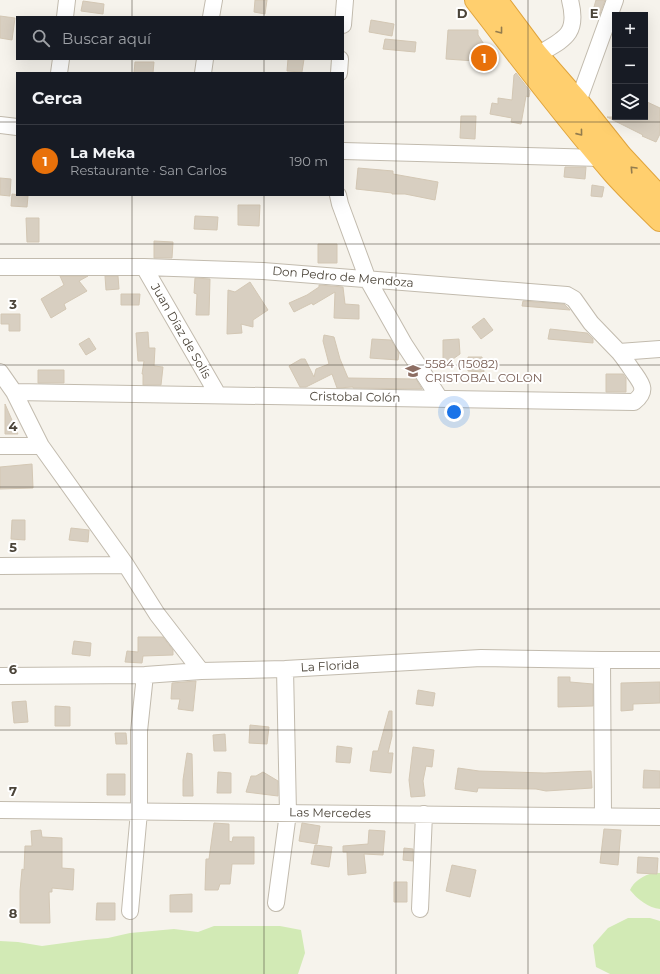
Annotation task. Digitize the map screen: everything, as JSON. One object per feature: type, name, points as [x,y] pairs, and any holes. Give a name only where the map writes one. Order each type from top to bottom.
[{"type":"highway","points":[[476,0],[559,107],[601,158],[660,220]]},
{"type":"highway","points":[[496,0],[537,55],[578,102],[621,156],[660,198]]},
{"type":"street","points":[[65,16],[67,0]]},
{"type":"street","points":[[211,16],[214,0]]},
{"type":"street","points":[[344,16],[345,0]]},
{"type":"street","points":[[537,55],[559,42],[569,33],[572,25],[572,8],[570,0]]},
{"type":"street","points":[[578,102],[616,0]]},
{"type":"street","points":[[59,72],[61,60]]},
{"type":"street","points":[[202,72],[205,60]]},
{"type":"street","points":[[339,72],[340,60]]},
{"type":"street","points":[[0,125],[16,127]]},
{"type":"street","points":[[344,151],[601,158]]},
{"type":"street","points":[[338,196],[368,280],[404,344],[440,399]]},
{"type":"street","name":"Don Pedro de Mendoza","points":[[0,267],[144,267],[263,271],[567,294],[574,299],[591,323],[619,352]]},
{"type":"street","name":"Juan Díaz de Solís","points":[[144,267],[218,395]]},
{"type":"street","points":[[619,352],[660,349]]},
{"type":"street","name":"Cristobal Colón","points":[[14,392],[634,402],[641,397],[642,382],[619,352]]},
{"type":"street","points":[[0,372],[14,392],[41,446],[126,565],[157,614],[201,671]]},
{"type":"street","points":[[0,446],[41,446]]},
{"type":"street","points":[[0,566],[126,565]]},
{"type":"street","name":"La Florida","points":[[0,676],[145,675],[481,658],[660,660]]},
{"type":"street","points":[[602,660],[603,816]]},
{"type":"street","points":[[276,903],[288,813],[285,669]]},
{"type":"street","points":[[130,911],[138,812],[139,731],[145,675]]},
{"type":"street","name":"Las Mercedes","points":[[0,810],[660,817]]},
{"type":"street","points":[[420,909],[424,814]]},
{"type":"green space","points":[[653,873],[660,873],[660,909],[652,907],[636,897],[630,890],[640,879]]},
{"type":"green space","points":[[628,918],[650,918],[660,921],[660,974],[610,974],[596,967],[593,945],[608,928]]},
{"type":"green space","points":[[214,926],[280,926],[301,930],[305,953],[298,974],[0,974],[0,941],[42,946],[108,938],[130,933],[174,929],[198,932]]},
{"type":"building","points":[[255,0],[267,0],[265,14],[254,12]]},
{"type":"building","points":[[596,0],[605,0],[599,17],[592,14]]},
{"type":"building","points":[[83,1],[104,4],[103,14],[81,11]]},
{"type":"building","points":[[0,16],[15,18],[12,40],[0,38]]},
{"type":"building","points":[[371,20],[394,24],[392,36],[369,32]]},
{"type":"building","points":[[448,30],[478,30],[478,35],[497,64],[478,66],[475,61],[446,59]]},
{"type":"building","points":[[385,39],[416,42],[415,52],[383,49]]},
{"type":"building","points":[[288,60],[304,60],[302,72],[287,71]]},
{"type":"building","points":[[135,62],[154,62],[153,72],[134,72]]},
{"type":"building","points":[[516,73],[530,91],[529,97],[526,96],[521,124],[511,122],[512,118],[490,114],[492,103],[498,104],[498,98],[512,100],[514,75]]},
{"type":"building","points":[[648,102],[660,108],[660,134],[656,142],[642,136],[643,135],[613,120],[648,120]]},
{"type":"building","points":[[461,116],[476,116],[475,139],[460,138]]},
{"type":"building","points":[[565,167],[586,167],[585,179],[564,177]]},
{"type":"building","points":[[358,168],[393,171],[393,174],[438,182],[435,200],[405,194],[392,194],[356,189]]},
{"type":"building","points":[[0,178],[11,179],[10,196],[0,195]]},
{"type":"building","points":[[592,185],[604,187],[602,197],[591,196]]},
{"type":"building","points":[[12,194],[16,194],[16,196],[28,196],[27,207],[11,206]]},
{"type":"building","points":[[238,205],[260,205],[259,226],[238,225]]},
{"type":"building","points":[[195,216],[218,217],[217,230],[194,229]]},
{"type":"building","points":[[26,218],[39,218],[39,242],[27,242]]},
{"type":"building","points":[[154,241],[173,242],[172,258],[154,258]]},
{"type":"building","points":[[318,244],[337,244],[337,263],[318,263]]},
{"type":"building","points":[[60,276],[88,276],[79,281],[87,291],[64,304],[66,309],[51,318],[41,299],[64,285]]},
{"type":"building","points":[[105,276],[118,276],[119,289],[106,290]]},
{"type":"building","points":[[195,278],[210,279],[209,315],[196,315],[197,294],[194,293]]},
{"type":"building","points":[[250,282],[268,310],[253,320],[253,327],[241,324],[242,333],[227,334],[228,290],[235,292]]},
{"type":"building","points":[[319,285],[343,287],[345,304],[359,305],[359,319],[334,318],[335,292],[313,305],[312,303],[294,312],[289,303],[307,295],[319,287]]},
{"type":"building","points":[[121,294],[140,294],[139,305],[121,305]]},
{"type":"building","points":[[523,301],[564,304],[570,310],[522,306]]},
{"type":"building","points":[[1,314],[20,314],[20,331],[9,331],[9,324],[1,324]]},
{"type":"building","points":[[484,318],[493,330],[481,339],[472,327]]},
{"type":"building","points":[[550,329],[587,333],[593,339],[593,343],[548,339]]},
{"type":"building","points":[[148,332],[149,348],[155,348],[154,366],[163,367],[161,385],[143,385],[142,374],[144,361],[138,361],[136,333]]},
{"type":"building","points":[[324,335],[334,337],[340,359],[348,378],[416,379],[422,389],[337,388],[332,374],[306,387],[300,387],[289,366],[301,359],[305,359],[314,377],[316,369],[329,364],[323,341]]},
{"type":"building","points":[[89,338],[96,349],[86,355],[79,344]]},
{"type":"building","points":[[372,339],[391,340],[399,353],[398,360],[370,358]]},
{"type":"building","points":[[459,339],[460,354],[443,366],[443,340]]},
{"type":"building","points":[[468,357],[482,357],[484,372],[468,371]]},
{"type":"building","points":[[38,370],[64,370],[64,383],[38,383]]},
{"type":"building","points":[[606,374],[623,374],[626,378],[626,392],[606,392]]},
{"type":"building","points":[[5,404],[18,434],[5,434]]},
{"type":"building","points":[[32,464],[33,488],[0,489],[0,467]]},
{"type":"building","points":[[12,520],[25,520],[25,540],[11,539]]},
{"type":"building","points":[[71,528],[89,530],[88,542],[69,540]]},
{"type":"building","points":[[138,637],[163,637],[173,650],[173,655],[143,656],[142,663],[125,662],[127,651],[138,652]]},
{"type":"building","points":[[74,641],[91,643],[90,656],[72,654]]},
{"type":"building","points":[[558,677],[570,677],[570,682],[593,684],[593,706],[558,707]]},
{"type":"building","points":[[196,681],[193,711],[178,709],[180,699],[171,699],[172,683]]},
{"type":"building","points":[[660,682],[660,703],[633,704],[633,710],[621,711],[621,683]]},
{"type":"building","points":[[418,690],[435,693],[433,706],[416,704]]},
{"type":"building","points":[[26,701],[28,722],[14,723],[12,702]]},
{"type":"building","points":[[55,706],[70,707],[70,726],[55,726]]},
{"type":"building","points":[[389,711],[392,711],[392,736],[388,753],[393,753],[391,773],[370,771],[373,751],[378,751]]},
{"type":"building","points":[[250,725],[269,727],[267,744],[249,743]]},
{"type":"building","points":[[115,733],[126,733],[127,744],[116,744]]},
{"type":"building","points":[[225,734],[226,751],[214,751],[213,735]]},
{"type":"building","points":[[337,746],[352,748],[350,763],[336,762]]},
{"type":"building","points":[[413,747],[434,750],[432,767],[426,766],[423,781],[425,796],[411,797],[409,780]]},
{"type":"building","points":[[187,753],[192,754],[193,796],[183,796],[183,780]]},
{"type":"building","points":[[458,768],[479,771],[545,773],[591,771],[592,788],[546,791],[536,789],[478,788],[477,792],[455,789]]},
{"type":"building","points":[[644,770],[660,771],[660,788],[643,788]]},
{"type":"building","points":[[218,772],[231,773],[231,793],[217,793]]},
{"type":"building","points":[[263,772],[278,781],[278,796],[246,792],[251,776],[256,776]]},
{"type":"building","points":[[107,774],[125,774],[125,795],[107,795]]},
{"type":"building","points":[[214,823],[229,824],[229,841],[232,842],[233,837],[254,837],[254,864],[232,864],[230,884],[220,884],[218,890],[205,890],[206,859],[209,859]]},
{"type":"building","points":[[302,823],[320,826],[317,844],[299,841]]},
{"type":"building","points":[[604,829],[621,830],[618,865],[600,863]]},
{"type":"building","points":[[41,830],[42,837],[62,838],[62,868],[74,869],[73,890],[52,888],[52,892],[49,892],[50,923],[20,923],[20,891],[22,869],[24,870],[25,846],[32,846],[31,831]]},
{"type":"building","points":[[369,830],[385,831],[383,855],[364,854],[366,873],[348,875],[347,852],[343,852],[343,846],[368,844]]},
{"type":"building","points":[[315,845],[332,847],[329,867],[311,864]]},
{"type":"building","points":[[404,848],[413,849],[413,861],[403,860]]},
{"type":"building","points":[[638,857],[658,858],[657,874],[637,873]]},
{"type":"building","points":[[452,865],[476,870],[470,897],[446,891]]},
{"type":"building","points":[[394,882],[407,882],[407,902],[394,902]]},
{"type":"building","points":[[192,894],[192,912],[170,912],[170,895]]},
{"type":"building","points":[[97,903],[115,903],[115,920],[96,920]]},
{"type":"place","name":"La Meka","points":[[484,58]]},
{"type":"place","name":"5584 (15082) CRISTOBAL COLON","points":[[413,371]]}]
